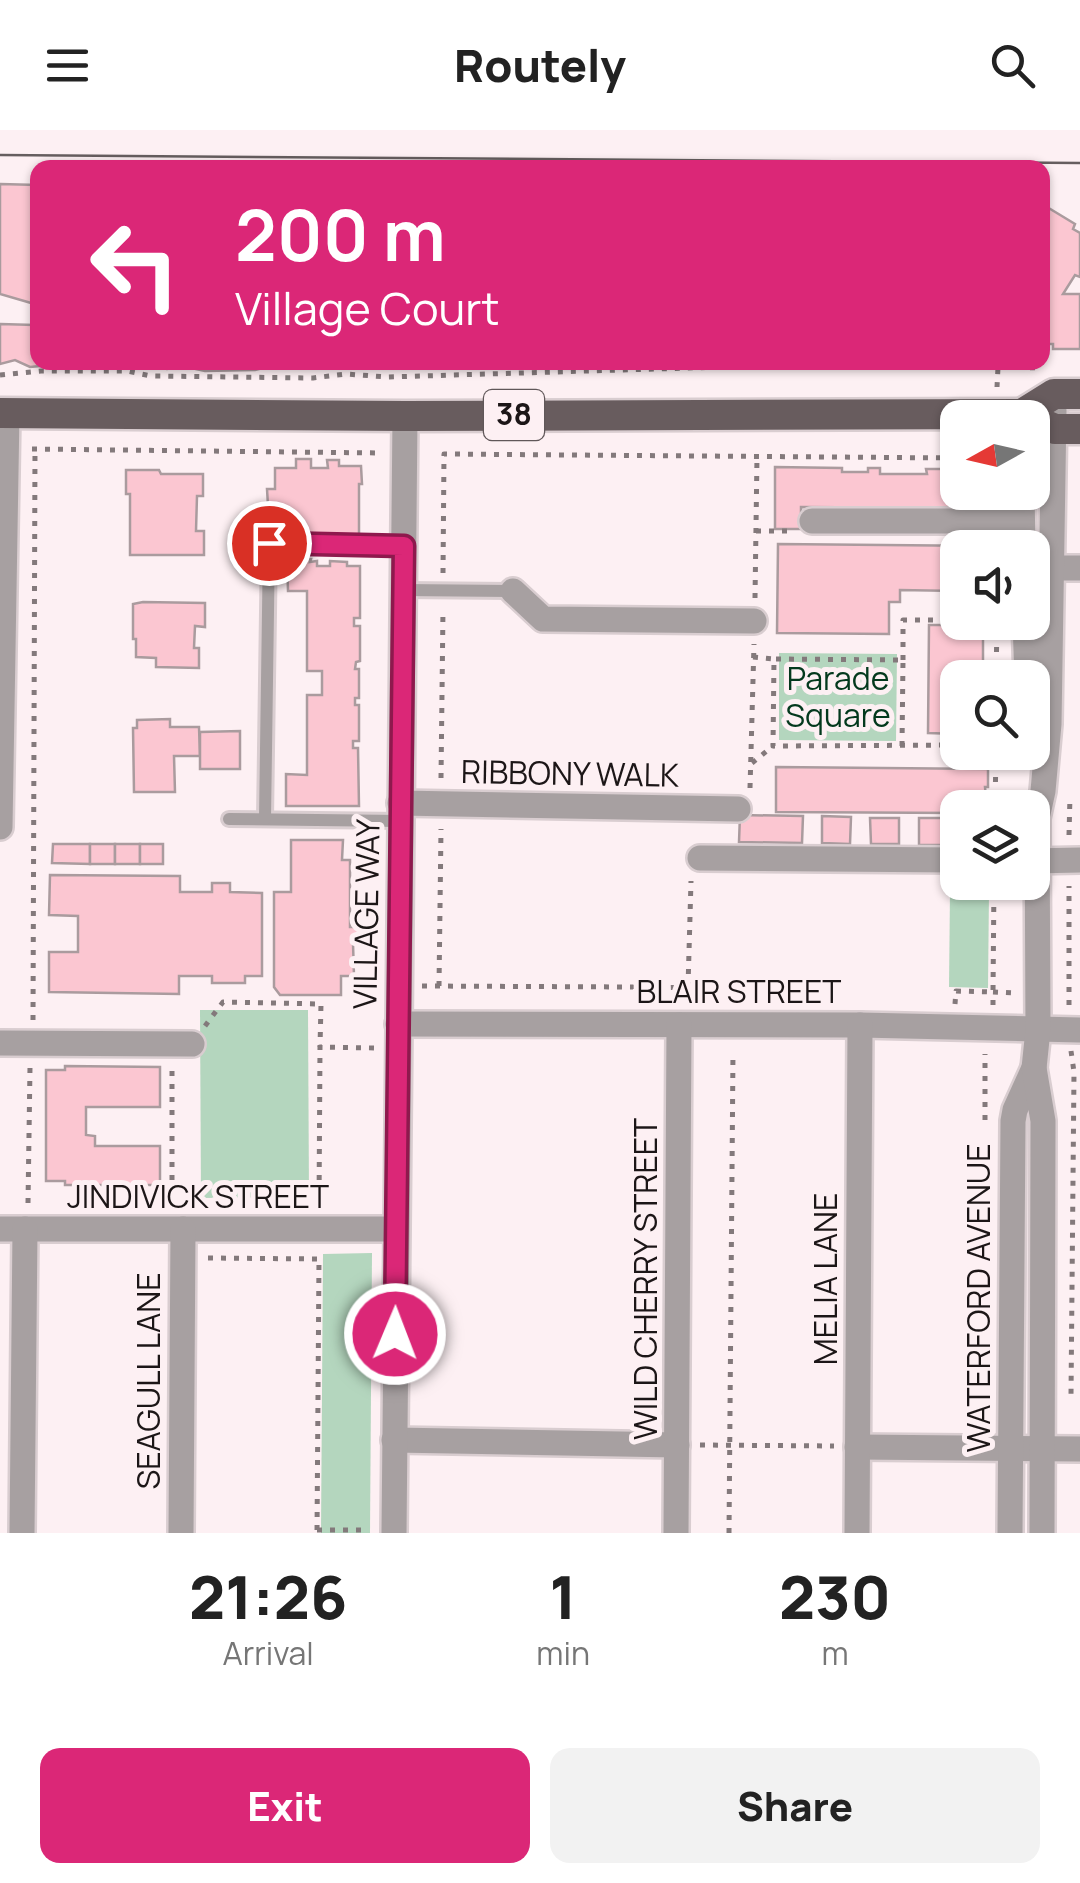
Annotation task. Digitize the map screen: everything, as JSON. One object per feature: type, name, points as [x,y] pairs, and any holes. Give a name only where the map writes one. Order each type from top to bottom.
[{"type":"main road","name":"38","points":[[3,413],[940,419]]},
{"type":"street","points":[[0,827],[6,448],[3,413]]},
{"type":"street","name":"VILLAGE WAY","points":[[394,1532],[405,416]]},
{"type":"street","points":[[1022,510],[1022,530]]},
{"type":"street","name":"WATERFORD AVENUE","points":[[1043,790],[1050,724],[1052,568],[1045,510]]},
{"type":"street","points":[[812,520],[1022,521]]},
{"type":"street","points":[[1052,568],[1080,568]]},
{"type":"street","points":[[513,591],[543,619],[754,621]]},
{"type":"street","name":"RIBBONY WALK","points":[[400,812],[441,804],[738,809]]},
{"type":"street","points":[[700,858],[940,860]]},
{"type":"street","name":"WATERFORD AVENUE","points":[[1035,900],[1038,1030],[1034,1068],[1043,1121],[1042,1533]]},
{"type":"street","name":"BLAIR STREET","points":[[398,1024],[1074,1030]]},
{"type":"street","name":"WILD CHERRY STREET","points":[[676,1533],[679,1024]]},
{"type":"street","name":"MELIA LANE","points":[[857,1533],[860,1026]]},
{"type":"street","points":[[0,1043],[182,1051]]},
{"type":"street","name":"WATERFORD AVENUE","points":[[1010,1533],[1013,1121],[1034,1068]]},
{"type":"street","points":[[13,1229],[12,1390],[22,1533]]},
{"type":"street","name":"JINDIVICK STREET","points":[[13,1229],[396,1229]]},
{"type":"street","name":"SEAGULL LANE","points":[[181,1533],[183,1229]]},
{"type":"street","points":[[394,1440],[677,1445]]},
{"type":"street","points":[[857,1446],[1075,1449]]},
{"type":"lane","points":[[265,819],[269,543],[404,546]]},
{"type":"lane","points":[[403,590],[513,591]]},
{"type":"lane","points":[[229,818],[400,812]]},
{"type":"path","points":[[0,375],[126,371],[150,376],[313,378],[346,374],[387,377],[622,370]]},
{"type":"path","points":[[1000,370],[1020,400]]},
{"type":"path","points":[[1008,370],[1060,385]]},
{"type":"path","points":[[6,448],[404,453]]},
{"type":"path","points":[[28,1203],[34,1003],[35,449]]},
{"type":"path","points":[[439,986],[444,454],[940,458]]},
{"type":"path","points":[[738,809],[750,803],[757,456]]},
{"type":"path","points":[[902,746],[903,620],[940,620]]},
{"type":"path","points":[[754,657],[903,660]]},
{"type":"path","points":[[773,746],[774,659]]},
{"type":"path","points":[[751,764],[773,746],[940,745]]},
{"type":"path","points":[[1070,784],[1074,860],[1075,1449]]},
{"type":"path","points":[[700,858],[692,871],[688,1002],[707,1002]]},
{"type":"path","points":[[956,1004],[956,991],[993,992],[994,900]]},
{"type":"path","points":[[398,986],[632,987],[633,996],[658,996],[659,988],[688,987]]},
{"type":"path","points":[[154,1202],[172,1202],[182,1051],[223,1002],[321,1004],[320,1048]]},
{"type":"path","points":[[729,1533],[733,1052]]},
{"type":"path","points":[[183,1258],[319,1259],[316,1531],[394,1532]]},
{"type":"path","points":[[677,1445],[857,1446]]},
{"type":"green space","name":"Parade Square","points":[[779,653],[897,654],[896,741],[779,740]]},
{"type":"green space","points":[[950,900],[989,900],[988,988],[949,987]]},
{"type":"green space","points":[[200,1010],[308,1010],[309,1197],[201,1198]]},
{"type":"green space","points":[[372,1253],[370,1533],[321,1533],[323,1254]]},
{"type":"building","points":[[0,184],[30,185],[30,303],[0,294]]},
{"type":"building","points":[[1050,209],[1075,224],[1073,229],[1080,233],[1080,277],[1075,275],[1063,294],[1080,294],[1080,349],[1053,349]]},
{"type":"building","points":[[0,324],[30,325],[30,367],[15,360],[0,364]]},
{"type":"building","points":[[296,459],[311,459],[311,468],[328,468],[327,460],[339,460],[339,466],[361,466],[359,535],[276,536],[275,522],[269,522],[267,489],[275,489],[275,468],[296,468]]},
{"type":"building","points":[[775,467],[842,468],[842,472],[880,468],[880,474],[927,474],[926,469],[940,469],[940,508],[801,507],[801,529],[775,529]]},
{"type":"building","points":[[126,470],[203,474],[203,496],[197,496],[196,531],[204,531],[204,555],[130,555]]},
{"type":"building","points":[[953,510],[978,510],[978,514],[953,514]]},
{"type":"building","points":[[778,544],[940,546],[940,591],[900,590],[900,602],[889,602],[889,634],[777,633]]},
{"type":"building","points":[[287,559],[311,559],[310,562],[317,561],[317,566],[330,566],[330,561],[360,566],[360,618],[354,618],[354,626],[360,626],[360,661],[355,669],[359,669],[359,698],[355,698],[355,705],[359,705],[359,741],[353,741],[353,748],[358,748],[359,806],[286,806],[286,774],[307,775],[307,695],[322,695],[322,671],[307,671],[307,591],[288,591]]},
{"type":"building","points":[[205,603],[205,627],[195,626],[194,648],[199,648],[199,668],[156,667],[156,658],[136,657],[133,604]]},
{"type":"building","points":[[929,625],[940,625],[940,640],[983,640],[983,660],[940,660],[940,733],[928,733]]},
{"type":"building","points":[[170,719],[170,727],[199,727],[200,756],[174,756],[175,792],[134,792],[133,728],[137,728],[137,720]]},
{"type":"building","points":[[240,731],[240,769],[200,769],[200,732]]},
{"type":"building","points":[[776,767],[988,770],[985,790],[940,790],[940,813],[776,812]]},
{"type":"building","points":[[740,815],[803,816],[802,843],[739,842]]},
{"type":"building","points":[[822,816],[851,817],[850,844],[822,843]]},
{"type":"building","points":[[870,818],[899,818],[899,844],[871,844]]},
{"type":"building","points":[[919,818],[940,818],[940,845],[919,845]]},
{"type":"building","points":[[291,840],[343,840],[342,860],[350,860],[350,927],[367,927],[367,943],[353,943],[354,976],[341,976],[341,995],[280,995],[274,987],[274,892],[291,892]]},
{"type":"building","points":[[53,844],[90,844],[90,864],[52,863]]},
{"type":"building","points":[[90,844],[115,844],[115,864],[90,864]]},
{"type":"building","points":[[115,844],[140,844],[140,864],[115,864]]},
{"type":"building","points":[[140,844],[163,844],[163,864],[140,864]]},
{"type":"building","points":[[50,875],[180,876],[180,892],[212,892],[212,883],[230,883],[230,892],[262,893],[262,976],[245,976],[245,983],[212,983],[212,976],[179,976],[179,994],[49,992],[49,952],[78,952],[78,916],[49,915]]},
{"type":"building","points":[[65,1066],[160,1067],[160,1107],[86,1107],[86,1135],[95,1136],[95,1146],[160,1146],[160,1185],[65,1185],[65,1181],[46,1181],[46,1070],[65,1070]]},
{"type":"tram line","points":[[0,155],[675,160]]},
{"type":"tram line","points":[[1050,163],[1080,163]]},
{"type":"route","points":[[269,543],[404,546],[395,1334]]}]
